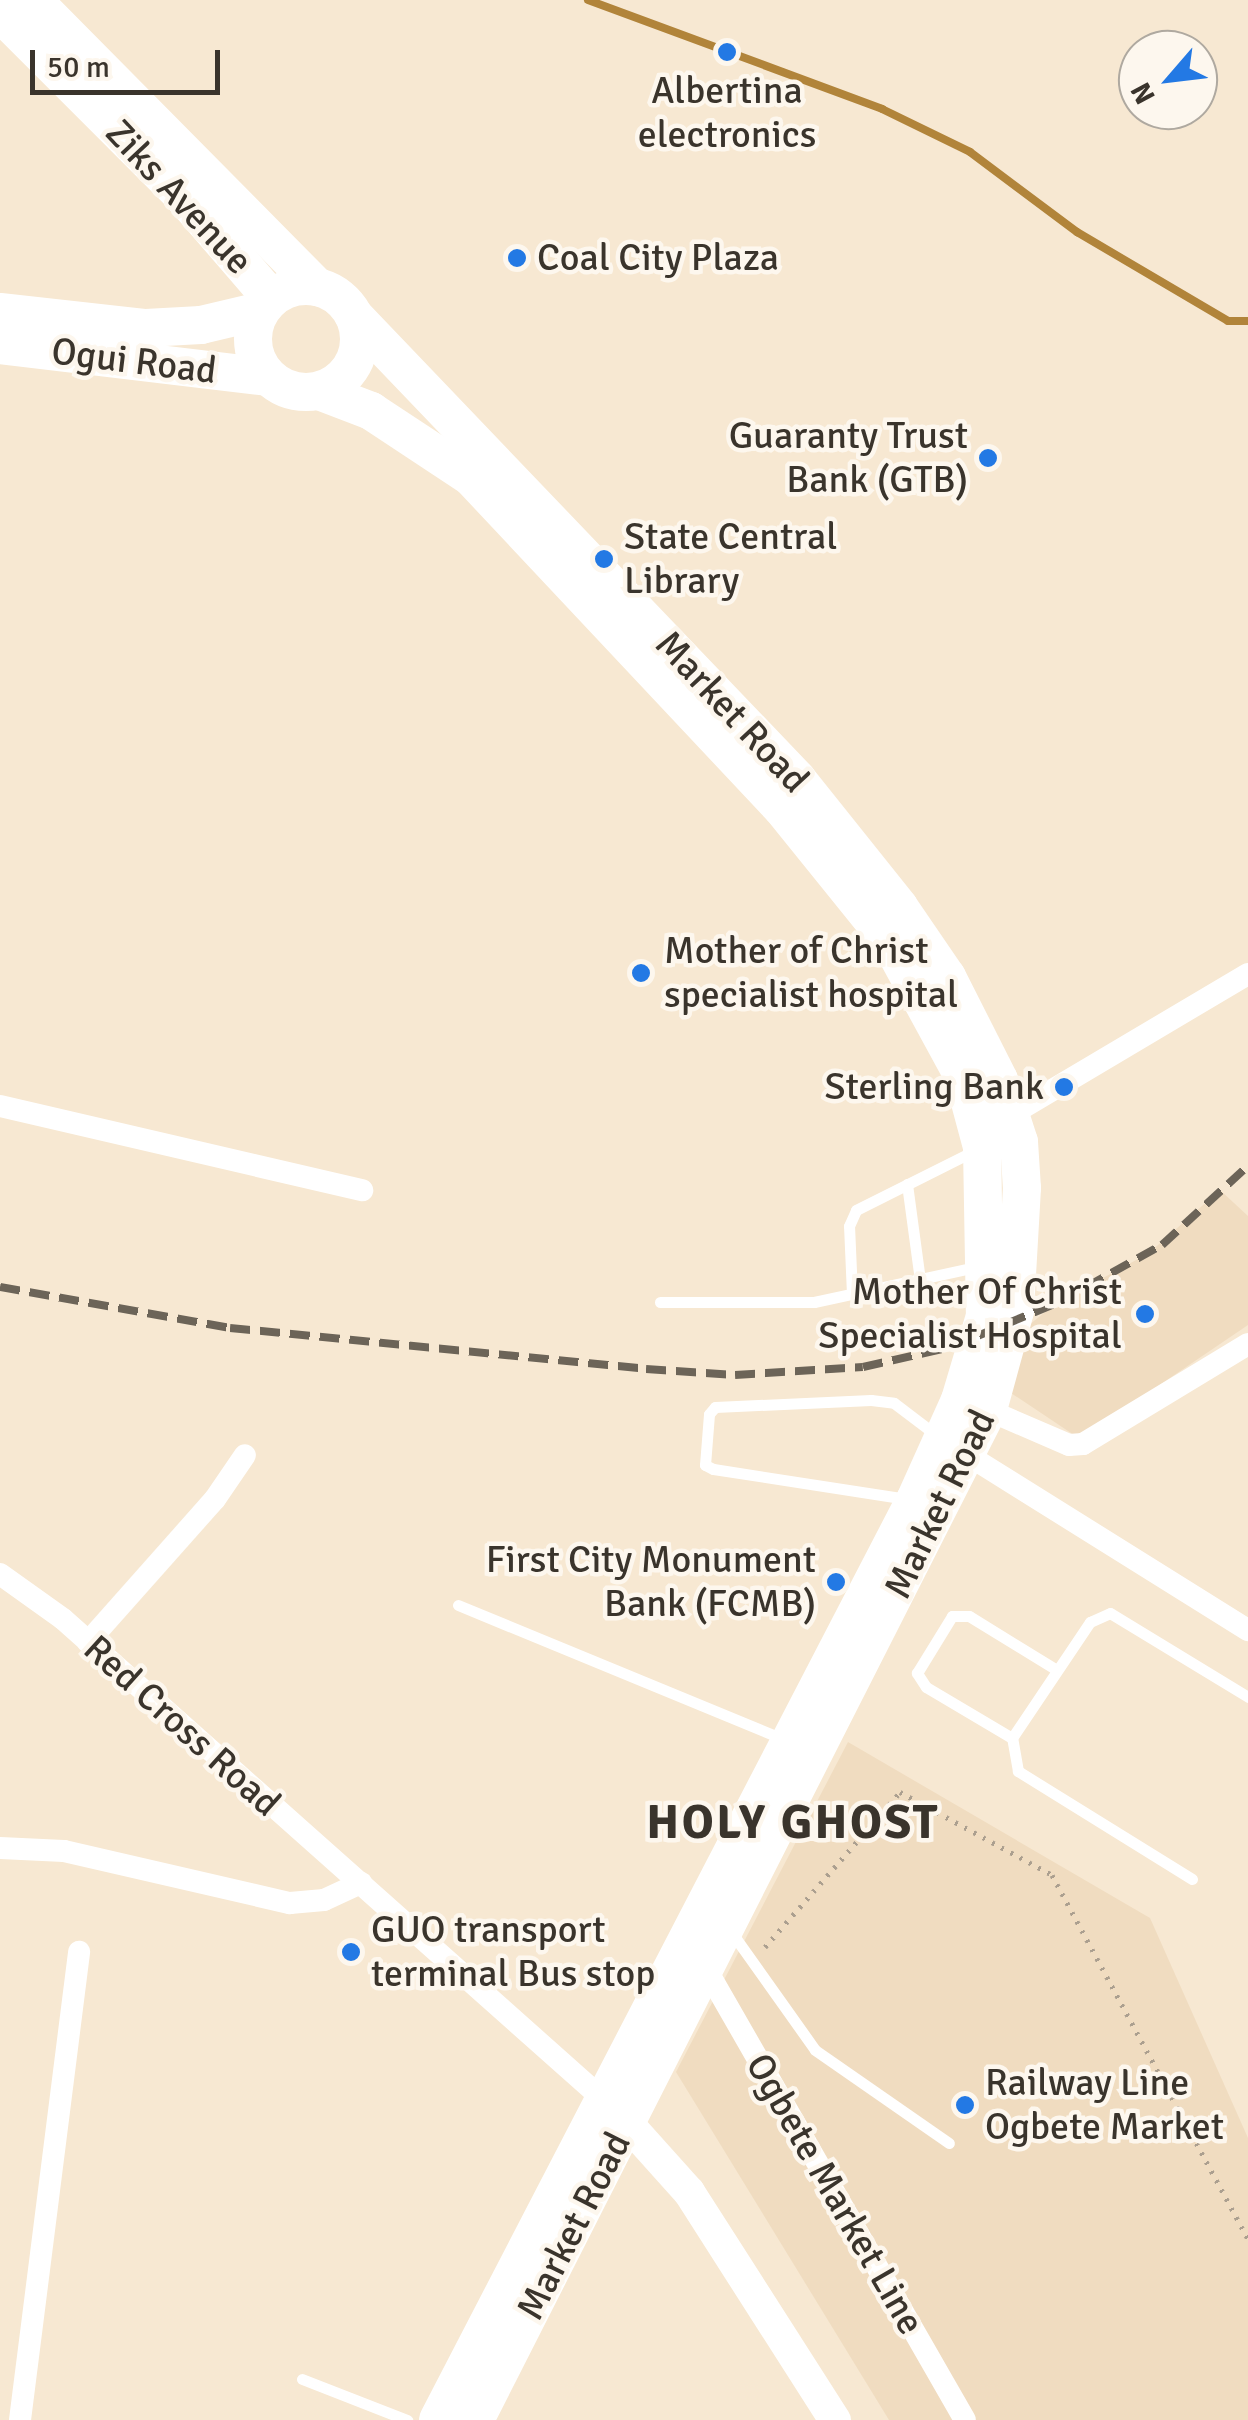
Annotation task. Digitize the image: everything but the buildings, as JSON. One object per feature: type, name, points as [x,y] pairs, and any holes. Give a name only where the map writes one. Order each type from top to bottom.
[{"type":"main road","name":"Ziks Avenue","points":[[33,0],[317,287]]},
{"type":"main road","name":"Ziks Avenue","points":[[0,13],[195,208],[266,304]]},
{"type":"main road","points":[[317,287],[354,316],[354,362],[319,391],[292,390],[268,377],[253,345],[266,304],[317,287]]},
{"type":"main road","name":"Ogui Road","points":[[0,312],[146,328],[200,325],[266,304]]},
{"type":"main road","name":"Market Road","points":[[354,316],[797,780],[947,977],[1012,1114],[1022,1188],[1000,1314],[988,1359],[954,1447],[727,1926],[438,2420]]},
{"type":"main road","name":"Ogui Road","points":[[0,345],[268,377]]},
{"type":"main road","name":"Market Road","points":[[319,391],[371,411],[471,477],[782,808],[890,942],[963,1076],[982,1147],[985,1265],[1000,1314]]},
{"type":"main road","name":"Market Road","points":[[474,2420],[790,1742],[915,1500],[954,1447],[988,1410],[988,1359]]},
{"type":"street","points":[[1012,1114],[1248,974]]},
{"type":"street","points":[[0,1106],[362,1190]]},
{"type":"street","points":[[988,1410],[1069,1446],[1083,1444],[1248,1344]]},
{"type":"street","points":[[954,1447],[1248,1630]]},
{"type":"street","points":[[88,1642],[216,1500],[246,1456]]},
{"type":"street","name":"Red Cross Road","points":[[0,1574],[88,1642],[616,2113]]},
{"type":"street","points":[[0,1848],[64,1851],[290,1902],[324,1900],[361,1883]]},
{"type":"street","points":[[20,2420],[79,1952]]},
{"type":"street","name":"Ogbete Market Line","points":[[705,1967],[965,2420]]},
{"type":"street","points":[[616,2113],[690,2192],[835,2420]]},
{"type":"lane","points":[[852,1294],[851,1218],[907,1184],[982,1147]]},
{"type":"lane","points":[[907,1184],[920,1280]]},
{"type":"lane","points":[[660,1302],[784,1305],[985,1265]]},
{"type":"lane","points":[[915,1500],[713,1469],[705,1465],[709,1414],[715,1407],[871,1400],[894,1404],[954,1447]]},
{"type":"lane","points":[[458,1606],[790,1742]]},
{"type":"lane","points":[[1192,1879],[1018,1771],[1012,1738],[1090,1622],[1110,1614],[1248,1696]]},
{"type":"lane","points":[[1012,1738],[926,1687],[917,1673],[952,1616],[969,1616],[1055,1669]]},
{"type":"lane","points":[[727,1926],[816,2050],[948,2142]]},
{"type":"lane","points":[[302,2379],[407,2420]]},
{"type":"path","points":[[752,1962],[900,1792],[1052,1875],[1248,2239]]},
{"type":"shaded area","name":"Mother Of Christ Specialist Hospital","points":[[1220,1190],[1248,1216],[1248,1325],[1080,1439],[1005,1389],[1029,1325],[1055,1304],[1149,1253]]},
{"type":"shaded area","name":"Railway Line Ogbete Market","points":[[848,1742],[1150,1918],[1248,2138],[1248,2420],[889,2420],[676,2072]]},
{"type":"waterway","points":[[588,0],[882,109],[970,152],[1077,232],[1228,321],[1248,321]]},
{"type":"railway","points":[[0,1287],[230,1328],[646,1369],[735,1375],[863,1367],[951,1347],[1059,1302],[1162,1245],[1248,1166]]},
{"type":"place","name":"Albertina electronics","points":[[727,52]]},
{"type":"place","name":"Coal City Plaza","points":[[517,258]]},
{"type":"place","name":"Guaranty Trust Bank (GTB)","points":[[988,458]]},
{"type":"place","name":"State Central Library","points":[[604,559]]},
{"type":"place","name":"Mother of Christ specialist hospital","points":[[641,973]]},
{"type":"place","name":"Sterling Bank","points":[[1064,1087]]},
{"type":"place","name":"Mother Of Christ Specialist Hospital","points":[[1145,1314]]},
{"type":"place","name":"First City Monument Bank (FCMB)","points":[[836,1582]]},
{"type":"place","name":"GUO transport terminal Bus stop","points":[[351,1952]]},
{"type":"place","name":"Railway Line Ogbete Market","points":[[965,2105]]},
{"type":"district","name":"HOLY GHOST","points":[[793,1823]]}]
